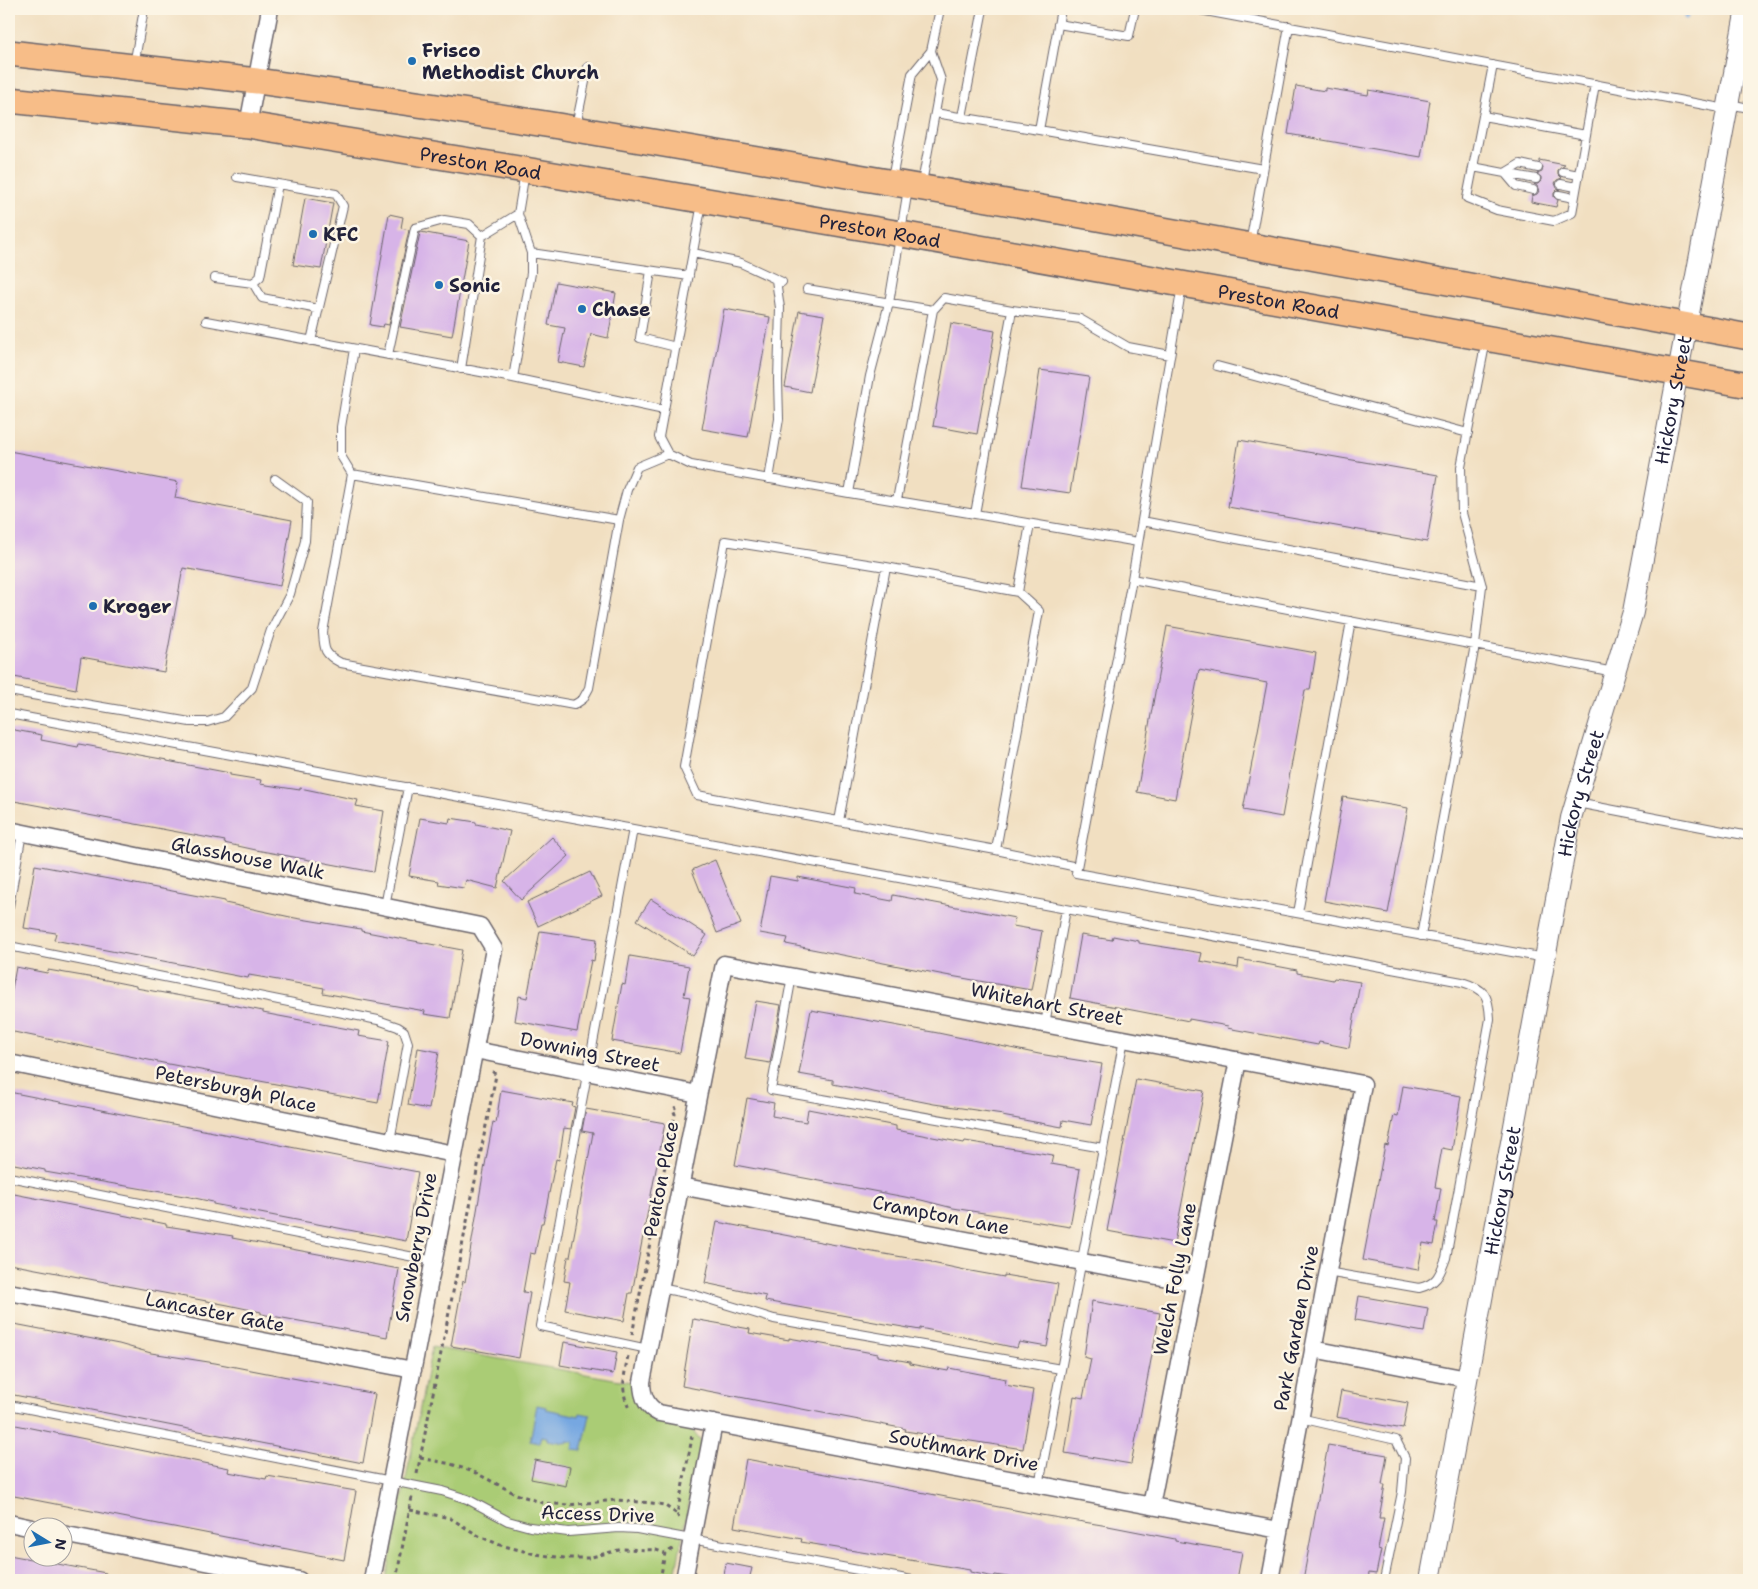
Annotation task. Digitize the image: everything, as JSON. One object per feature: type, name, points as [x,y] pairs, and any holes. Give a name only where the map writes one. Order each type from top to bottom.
[{"type":"main road","points":[[9,53],[257,81],[424,104],[907,187],[1059,211],[1749,338]]},
{"type":"main road","name":"Preston Road","points":[[9,100],[248,125],[525,170],[901,234],[1679,371],[1749,385]]},
{"type":"street","points":[[248,125],[270,9]]},
{"type":"street","name":"Hickory Street","points":[[1430,1580],[1575,803],[1633,612],[1746,9]]},
{"type":"street","name":"Glasshouse Walk","points":[[16,832],[480,926]]},
{"type":"street","name":"Snowberry Drive","points":[[372,1580],[494,949],[480,926]]},
{"type":"street","name":"Whitehart Street","points":[[724,964],[1363,1084]]},
{"type":"street","name":"Penton Place","points":[[646,1401],[642,1392],[642,1382],[724,964]]},
{"type":"street","name":"Downing Street","points":[[475,1050],[698,1094]]},
{"type":"street","name":"Welch Folly Lane","points":[[1151,1506],[1238,1060]]},
{"type":"street","name":"Petersburgh Place","points":[[9,1063],[454,1154]]},
{"type":"street","name":"Park Garden Drive","points":[[1270,1580],[1363,1084]]},
{"type":"street","name":"Crampton Lane","points":[[680,1186],[1194,1283]]},
{"type":"street","name":"Lancaster Gate","points":[[9,1292],[413,1370]]},
{"type":"street","points":[[1313,1349],[1467,1379]]},
{"type":"street","name":"Southmark Drive","points":[[646,1401],[653,1410],[659,1413],[1279,1530]]},
{"type":"street","points":[[684,1580],[714,1423]]},
{"type":"street","points":[[9,1523],[22,1526]]},
{"type":"street","points":[[72,1536],[299,1580]]},
{"type":"lane","points":[[133,66],[144,9]]},
{"type":"lane","points":[[849,493],[870,376],[889,303],[901,234],[907,187],[912,74],[931,51],[940,9]]},
{"type":"lane","points":[[962,117],[983,9]]},
{"type":"lane","points":[[1039,130],[1061,9]]},
{"type":"lane","points":[[1058,24],[1129,36],[1135,9]]},
{"type":"lane","points":[[1195,9],[1595,84],[1729,107],[1749,108]]},
{"type":"lane","points":[[1250,246],[1289,26]]},
{"type":"lane","points":[[907,187],[935,113],[941,80],[931,51]]},
{"type":"lane","points":[[1493,65],[1467,198],[1497,210],[1554,222],[1572,213],[1595,84]]},
{"type":"lane","points":[[576,129],[588,67]]},
{"type":"lane","points":[[935,113],[1263,169]]},
{"type":"lane","points":[[1483,116],[1586,135]]},
{"type":"lane","points":[[1505,172],[1520,164],[1538,168]]},
{"type":"lane","points":[[1473,167],[1536,179]]},
{"type":"lane","points":[[513,378],[531,273],[531,254],[518,214],[525,170]]},
{"type":"lane","points":[[1505,172],[1516,186],[1533,190]]},
{"type":"lane","points":[[1563,172],[1579,175]]},
{"type":"lane","points":[[237,177],[336,194],[343,206],[311,341]]},
{"type":"lane","points":[[253,283],[260,276],[278,184]]},
{"type":"lane","points":[[1561,184],[1576,187]]},
{"type":"lane","points":[[1559,195],[1574,198]]},
{"type":"lane","points":[[703,200],[659,437],[668,454],[691,465],[1138,542]]},
{"type":"lane","points":[[482,236],[518,214]]},
{"type":"lane","points":[[388,355],[415,228],[444,220],[468,224],[482,236]]},
{"type":"lane","points":[[462,369],[482,236]]},
{"type":"lane","points":[[693,253],[741,263],[779,281],[779,419],[770,479]]},
{"type":"lane","points":[[531,254],[689,276]]},
{"type":"lane","points":[[651,271],[640,338],[676,347]]},
{"type":"lane","points":[[215,278],[253,283]]},
{"type":"lane","points":[[253,283],[262,298],[318,309]]},
{"type":"lane","points":[[1182,284],[1132,579],[1076,873],[1545,958]]},
{"type":"lane","points":[[807,289],[933,310]]},
{"type":"lane","points":[[897,500],[933,310],[944,298],[1080,319],[1128,347],[1170,355]]},
{"type":"lane","points":[[975,514],[1012,310]]},
{"type":"lane","points":[[206,321],[513,378],[664,410]]},
{"type":"lane","points":[[1421,936],[1476,645],[1482,586],[1462,513],[1461,467],[1486,338]]},
{"type":"lane","points":[[354,349],[341,427],[341,456],[352,474],[323,632],[324,650],[341,664],[574,705],[583,699],[589,688],[618,520],[627,490],[638,467],[668,454]]},
{"type":"lane","points":[[1217,366],[1468,433]]},
{"type":"lane","points":[[352,474],[618,520]]},
{"type":"lane","points":[[9,691],[190,722],[207,722],[224,717],[252,688],[271,630],[290,594],[305,540],[306,502],[275,479]]},
{"type":"lane","points":[[1142,521],[1482,586]]},
{"type":"lane","points":[[1018,592],[1030,524]]},
{"type":"lane","points":[[996,850],[1039,611],[1018,592],[726,541],[684,767],[697,795],[1078,867]]},
{"type":"lane","points":[[839,821],[886,568]]},
{"type":"lane","points":[[1132,579],[1614,672]]},
{"type":"lane","points":[[1298,913],[1351,621]]},
{"type":"lane","points":[[9,714],[1462,982],[1476,987],[1485,992],[1490,1019],[1446,1258],[1438,1277],[1427,1286],[1418,1288],[1327,1272]]},
{"type":"lane","points":[[385,906],[408,788]]},
{"type":"lane","points":[[1575,803],[1749,836]]},
{"type":"lane","points":[[633,829],[540,1326],[648,1349]]},
{"type":"lane","points":[[9,906],[16,832]]},
{"type":"lane","points":[[1045,1024],[1066,909]]},
{"type":"lane","points":[[9,946],[369,1018],[398,1027],[404,1031],[408,1043],[390,1141]]},
{"type":"lane","points":[[792,976],[770,1090],[1103,1148]]},
{"type":"lane","points":[[1039,1485],[1124,1039]]},
{"type":"lane","points":[[9,1177],[434,1261]]},
{"type":"lane","points":[[660,1288],[695,1295],[774,1319],[1061,1369]]},
{"type":"lane","name":"Access Drive","points":[[9,1405],[455,1495],[467,1499],[508,1521],[544,1530],[568,1532],[619,1528],[637,1529],[912,1580]]},
{"type":"lane","points":[[1300,1418],[1396,1440],[1405,1458],[1402,1492],[1384,1580]]},
{"type":"path","points":[[396,1580],[496,1075],[475,1050]]},
{"type":"path","points":[[420,1458],[452,1464],[476,1473],[516,1494],[543,1503],[568,1506],[616,1500],[664,1505],[677,1514]]},
{"type":"path","points":[[410,1510],[450,1518],[479,1536],[500,1545],[545,1555],[564,1558],[588,1558],[623,1549],[656,1550],[665,1553]]},
{"type":"green space","points":[[432,1347],[631,1382],[639,1404],[645,1411],[659,1420],[690,1427],[701,1442],[674,1580],[386,1580]]},
{"type":"water","points":[[537,1405],[546,1407],[546,1409],[579,1416],[580,1413],[590,1415],[582,1451],[573,1450],[574,1442],[567,1441],[566,1443],[547,1440],[547,1437],[541,1436],[539,1443],[530,1441]]},
{"type":"building","points":[[1296,86],[1325,91],[1325,88],[1368,95],[1369,90],[1430,101],[1421,157],[1288,134]]},
{"type":"building","points":[[1539,160],[1565,165],[1558,170],[1558,174],[1562,178],[1555,183],[1557,188],[1560,189],[1554,193],[1554,197],[1558,200],[1556,207],[1531,202],[1532,196],[1539,191],[1534,184],[1538,184],[1541,181],[1541,177],[1537,174],[1542,172],[1543,167]]},
{"type":"building","name":"KFC","points":[[305,198],[333,203],[321,269],[293,265]]},
{"type":"building","points":[[389,214],[403,217],[401,228],[409,230],[389,325],[384,324],[383,327],[370,325]]},
{"type":"building","name":"Sonic","points":[[421,232],[469,241],[452,336],[400,327]]},
{"type":"building","name":"Chase","points":[[556,282],[616,293],[608,338],[591,334],[584,367],[558,362],[565,328],[548,325]]},
{"type":"building","points":[[724,309],[770,317],[748,437],[702,429]]},
{"type":"building","points":[[799,311],[824,315],[810,392],[785,387]]},
{"type":"building","points":[[951,323],[995,331],[977,434],[933,426]]},
{"type":"building","points":[[1040,370],[1089,377],[1070,493],[1022,486]]},
{"type":"building","points":[[1239,440],[1438,475],[1427,542],[1228,507]]},
{"type":"building","name":"Kroger","points":[[9,451],[178,482],[175,498],[292,520],[280,586],[183,568],[164,672],[81,657],[76,689],[9,676],[14,644],[9,643]]},
{"type":"building","points":[[1167,626],[1316,653],[1310,690],[1305,690],[1282,817],[1243,810],[1267,683],[1199,670],[1175,799],[1137,792]]},
{"type":"building","points":[[9,729],[42,735],[41,740],[78,747],[79,744],[167,760],[230,773],[230,775],[261,780],[260,784],[300,790],[300,788],[358,800],[356,806],[384,811],[374,872],[256,850],[224,843],[225,841],[9,800]]},
{"type":"building","points":[[1343,797],[1408,808],[1388,913],[1324,901]]},
{"type":"building","points":[[420,818],[449,823],[450,818],[476,822],[476,824],[510,831],[497,888],[466,880],[464,888],[438,884],[439,881],[409,876]]},
{"type":"building","points":[[552,837],[569,856],[521,900],[504,881]]},
{"type":"building","points":[[715,860],[741,924],[717,933],[692,870]]},
{"type":"building","points":[[35,865],[225,901],[225,903],[295,918],[361,929],[361,931],[462,950],[450,1018],[424,1014],[425,1011],[323,993],[324,988],[249,975],[248,978],[54,940],[56,933],[24,928]]},
{"type":"building","points":[[590,872],[602,896],[538,926],[527,902]]},
{"type":"building","points":[[770,876],[798,881],[798,877],[856,888],[855,894],[892,901],[893,895],[1015,918],[1013,926],[1042,931],[1031,990],[786,944],[788,938],[760,933]]},
{"type":"building","points":[[651,899],[707,935],[693,956],[637,920]]},
{"type":"building","points":[[540,931],[597,939],[594,961],[591,960],[577,1032],[515,1021],[519,996],[527,998]]},
{"type":"building","points":[[1081,935],[1112,940],[1113,936],[1139,941],[1139,943],[1202,953],[1200,961],[1238,968],[1239,959],[1297,970],[1297,973],[1333,980],[1334,978],[1360,982],[1349,1048],[1319,1042],[1318,1045],[1227,1028],[1228,1026],[1189,1019],[1189,1021],[1070,998]]},
{"type":"building","points":[[630,956],[689,966],[684,996],[690,997],[680,1053],[612,1041],[622,984],[625,985]]},
{"type":"building","points":[[16,967],[47,973],[48,970],[106,980],[136,986],[136,988],[263,1011],[263,1013],[359,1031],[358,1036],[389,1041],[378,1103],[163,1063],[9,1031],[9,1006]]},
{"type":"building","points":[[756,1001],[781,1005],[770,1063],[745,1059]]},
{"type":"building","points":[[811,1010],[1039,1054],[1102,1064],[1091,1125],[1063,1120],[1062,1127],[1002,1116],[1003,1114],[934,1104],[833,1084],[833,1080],[799,1074]]},
{"type":"building","points":[[418,1048],[439,1052],[429,1109],[408,1105]]},
{"type":"building","points":[[1136,1079],[1204,1091],[1174,1243],[1107,1231]]},
{"type":"building","points":[[1403,1086],[1461,1096],[1452,1150],[1442,1148],[1435,1187],[1441,1188],[1435,1222],[1438,1222],[1434,1245],[1423,1243],[1418,1270],[1363,1260],[1385,1145],[1388,1146],[1394,1115],[1398,1116]]},
{"type":"building","points":[[501,1090],[573,1103],[572,1106],[575,1107],[571,1129],[564,1128],[559,1160],[556,1159],[535,1254],[530,1253],[523,1292],[530,1293],[519,1358],[451,1346],[463,1281],[465,1282],[493,1122],[496,1123]]},
{"type":"building","points":[[9,1092],[418,1172],[406,1241],[213,1204],[213,1202],[190,1197],[45,1172],[45,1170],[9,1163]]},
{"type":"building","points":[[747,1098],[774,1103],[772,1116],[806,1122],[808,1109],[896,1126],[896,1130],[964,1143],[965,1141],[1053,1155],[1051,1164],[1080,1169],[1070,1227],[953,1208],[921,1200],[735,1165]]},
{"type":"building","points":[[586,1109],[665,1123],[632,1293],[629,1293],[624,1321],[565,1310],[570,1282],[564,1281],[593,1133],[582,1131]]},
{"type":"building","points":[[9,1193],[166,1224],[166,1226],[233,1236],[232,1238],[399,1269],[387,1337],[9,1264]]},
{"type":"building","points":[[717,1222],[932,1262],[965,1270],[1058,1284],[1047,1347],[1019,1342],[1017,1348],[920,1328],[920,1330],[863,1320],[765,1301],[766,1296],[705,1283]]},
{"type":"building","points":[[1359,1296],[1428,1308],[1424,1332],[1355,1320]]},
{"type":"building","points":[[1092,1301],[1160,1313],[1131,1464],[1065,1453],[1074,1396],[1083,1398],[1091,1359],[1084,1357]]},
{"type":"building","points":[[693,1319],[750,1329],[749,1333],[878,1354],[878,1356],[910,1362],[910,1364],[948,1371],[949,1368],[1006,1379],[1005,1385],[1033,1390],[1023,1449],[905,1431],[906,1429],[682,1386]]},
{"type":"building","points":[[9,1323],[119,1344],[151,1353],[215,1363],[375,1394],[363,1463],[9,1394]]},
{"type":"building","points":[[564,1342],[617,1352],[613,1374],[560,1365]]},
{"type":"building","points":[[1341,1391],[1408,1403],[1403,1429],[1336,1417]]},
{"type":"building","points":[[11,1424],[229,1468],[228,1472],[266,1479],[267,1476],[356,1491],[344,1560],[9,1495],[9,1437]]},
{"type":"building","points":[[1328,1445],[1387,1455],[1382,1485],[1385,1485],[1379,1518],[1384,1518],[1378,1549],[1381,1550],[1376,1574],[1369,1573],[1368,1580],[1303,1580]]},
{"type":"building","points":[[746,1459],[1108,1526],[1175,1539],[1175,1541],[1242,1552],[1237,1580],[1027,1580],[995,1575],[994,1577],[970,1572],[970,1570],[801,1542],[802,1539],[734,1527]]},
{"type":"building","points":[[535,1460],[570,1467],[566,1486],[531,1479]]},
{"type":"building","points":[[9,1555],[22,1557],[22,1566],[68,1566],[106,1573],[106,1580],[9,1580]]},
{"type":"building","points":[[726,1563],[752,1568],[749,1580],[723,1580]]},
{"type":"waterway","points":[[1686,17],[1691,9]]},
{"type":"place","name":"Frisco Methodist Church","points":[[412,61]]},
{"type":"place","name":"KFC","points":[[313,234]]},
{"type":"place","name":"Sonic","points":[[439,285]]},
{"type":"place","name":"Chase","points":[[582,309]]},
{"type":"place","name":"Kroger","points":[[93,606]]}]
